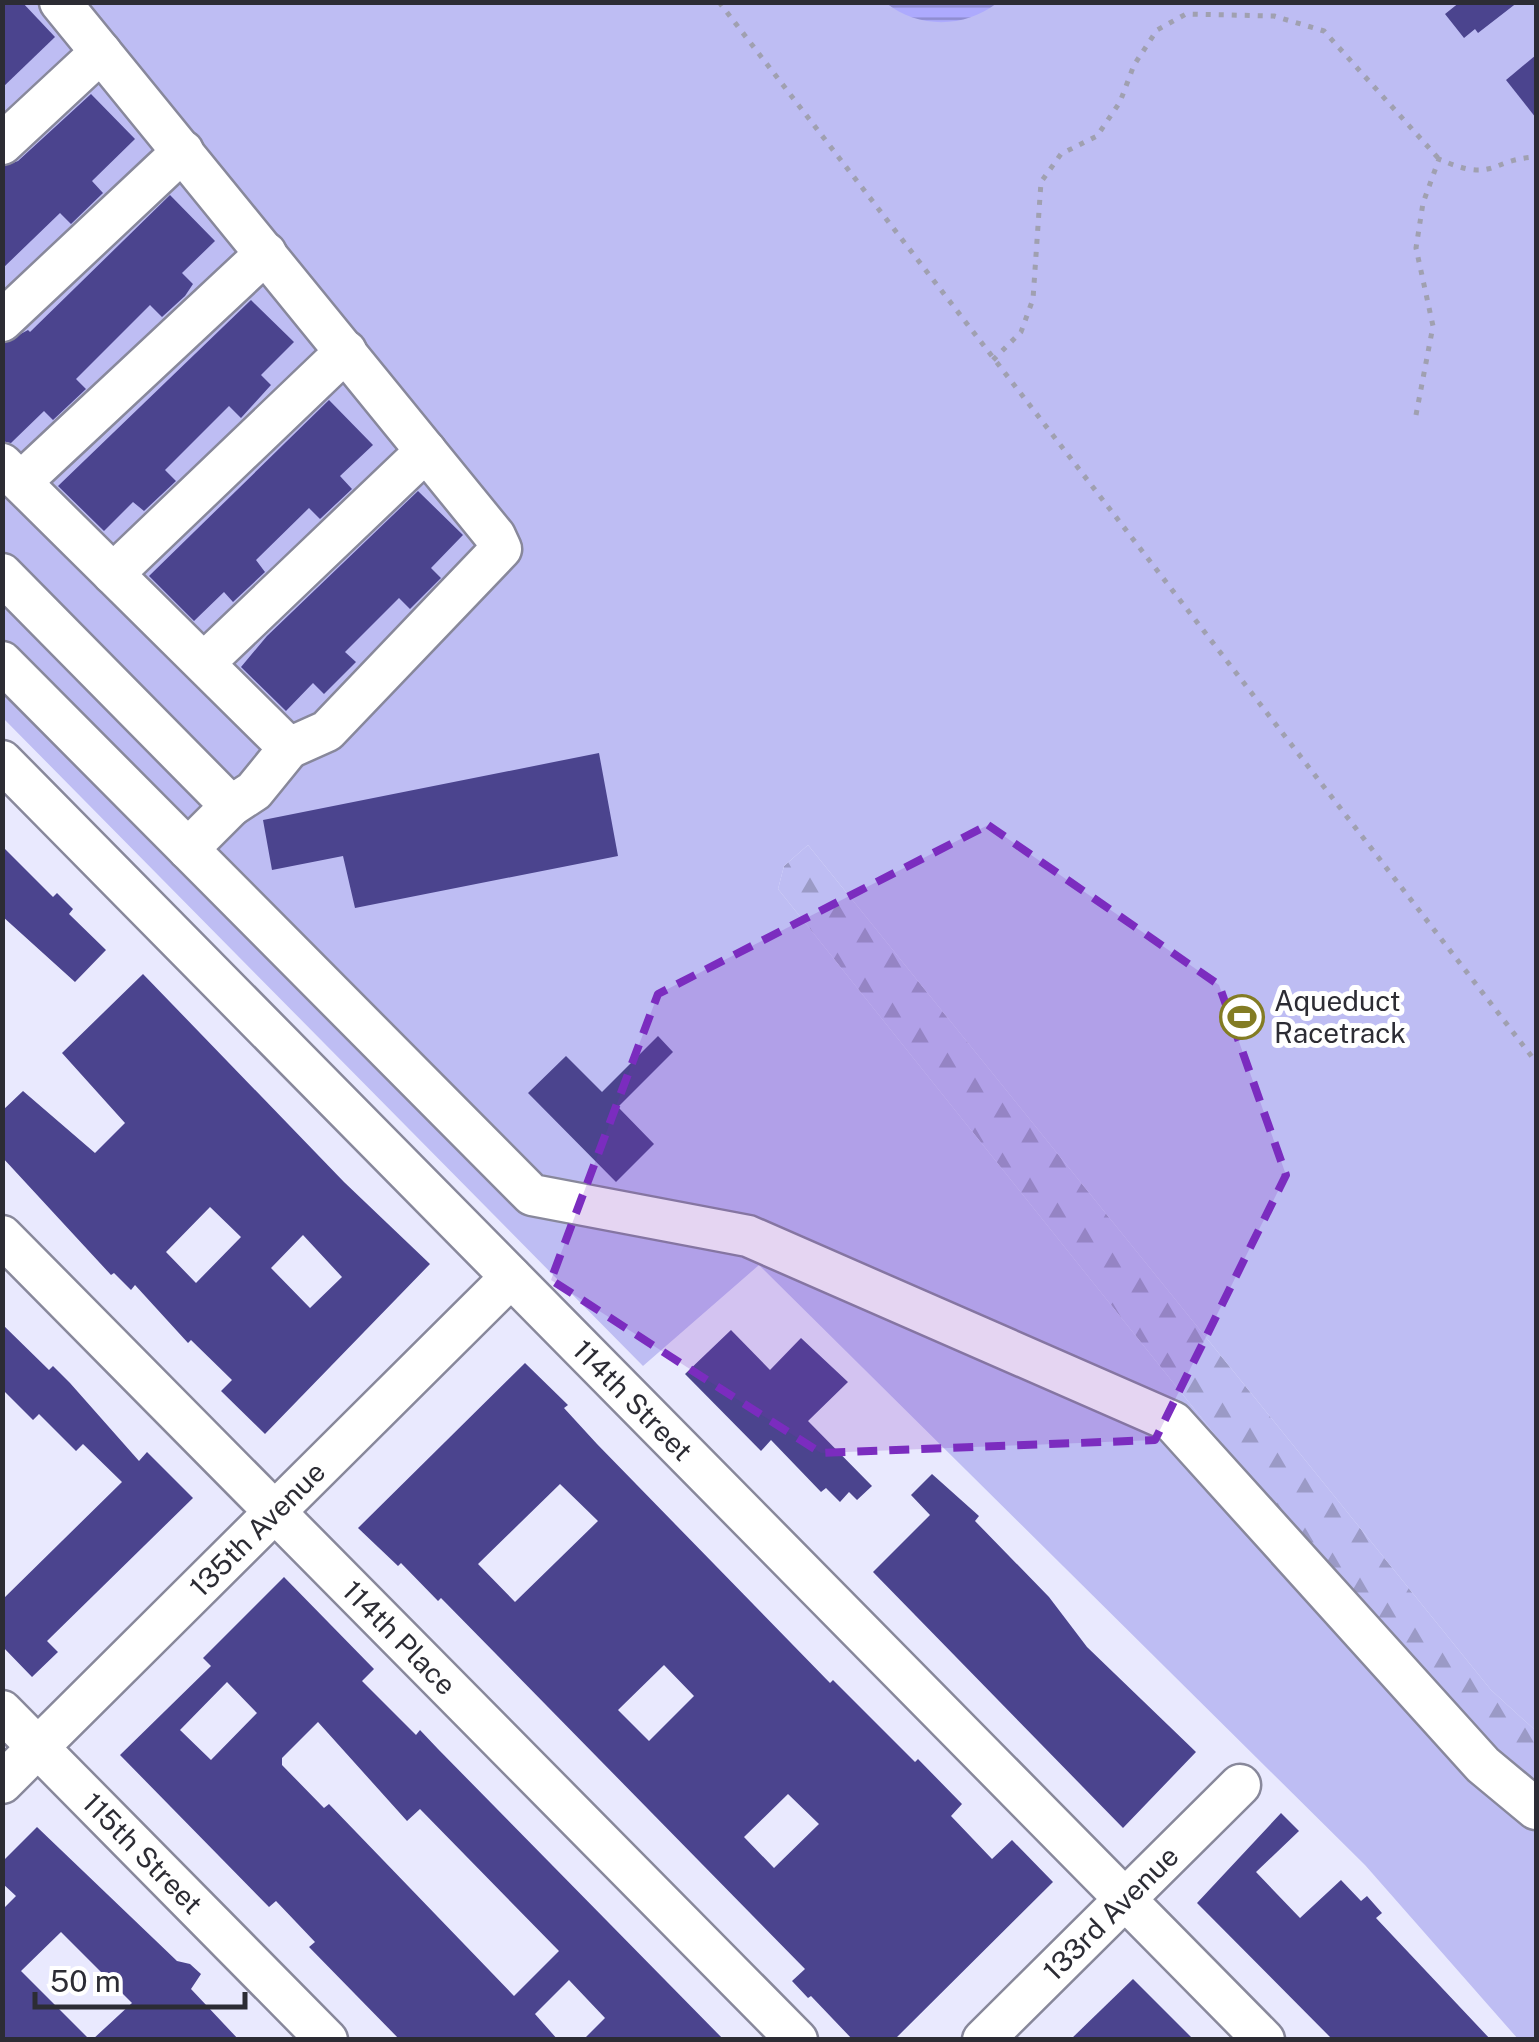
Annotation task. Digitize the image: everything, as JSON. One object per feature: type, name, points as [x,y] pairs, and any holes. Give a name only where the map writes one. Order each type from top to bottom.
[{"type":"street","points":[[60,2],[496,536],[501,550],[326,731],[290,748],[254,791],[231,806],[188,849]]},
{"type":"street","points":[[2,144],[101,52]]},
{"type":"street","points":[[2,322],[182,151]]},
{"type":"street","points":[[266,252],[12,473],[290,748]]},
{"type":"street","points":[[114,574],[346,352]]},
{"type":"street","points":[[204,663],[426,451]]},
{"type":"street","points":[[2,574],[231,806]]},
{"type":"street","points":[[2,662],[532,1195],[748,1236],[1173,1422],[1483,1766],[1536,1809]]},
{"type":"street","name":"114th Street","points":[[2,761],[1264,2040]]},
{"type":"street","name":"114th Place","points":[[2,1236],[796,2040]]},
{"type":"street","name":"135th Avenue","points":[[2,1782],[511,1277]]},
{"type":"street","name":"115th Street","points":[[2,1711],[327,2040]]},
{"type":"street","name":"133rd Avenue","points":[[982,2040],[1240,1785]]},
{"type":"path","points":[[719,2],[1536,1062]]},
{"type":"path","points":[[993,360],[1021,332],[1033,299],[1041,182],[1061,154],[1097,136],[1120,102],[1134,65],[1156,30],[1186,14],[1274,16],[1324,30],[1438,158],[1464,170],[1494,171],[1536,157]]},
{"type":"path","points":[[1416,414],[1432,326],[1416,248],[1422,203],[1438,158]]},
{"type":"highlighted area","points":[[988,825],[1219,985],[1286,1175],[1155,1440],[821,1453],[551,1280],[658,994]]},
{"type":"green space","name":"Aqueduct Racetrack","points":[[2,3],[1536,3],[1536,1731],[1491,1690],[808,845],[784,866],[778,889],[1352,1606],[1536,1794],[1536,2039],[1518,2039],[1365,1865],[759,1265],[643,1366],[3,718]]},
{"type":"green space","points":[[808,845],[1491,1690],[1536,1731],[1536,1794],[1352,1606],[778,889],[784,866]]},
{"type":"shaded area","points":[[886,3],[997,3],[971,17],[942,22],[913,17]]},
{"type":"building","points":[[2,2],[22,2],[55,37],[2,88]]},
{"type":"building","points":[[1460,2],[1518,2],[1478,33],[1475,29],[1464,38],[1445,14]]},
{"type":"building","points":[[1536,55],[1536,118],[1506,80]]},
{"type":"building","points":[[91,94],[135,139],[92,181],[103,193],[71,224],[60,213],[2,269],[2,167],[18,161]]},
{"type":"building","points":[[170,195],[215,241],[182,273],[193,284],[185,296],[162,317],[150,305],[76,379],[86,389],[53,420],[44,411],[11,443],[2,441],[2,344],[30,332]]},
{"type":"building","points":[[251,300],[294,342],[261,375],[271,385],[241,418],[229,406],[165,470],[176,481],[144,511],[133,502],[104,531],[58,486]]},
{"type":"building","points":[[329,400],[373,445],[340,476],[352,489],[320,519],[309,508],[256,560],[265,572],[233,602],[224,592],[194,621],[149,576]]},
{"type":"building","points":[[418,491],[463,535],[431,568],[441,578],[410,609],[399,598],[345,652],[356,662],[324,694],[313,683],[286,711],[241,667],[267,636]]},
{"type":"building","points":[[599,753],[618,856],[355,908],[343,856],[272,870],[263,820]]},
{"type":"building","points":[[2,846],[53,897],[57,893],[73,909],[69,914],[106,950],[75,982],[2,916]]},
{"type":"building","points":[[143,974],[344,1182],[430,1264],[265,1434],[221,1391],[232,1380],[191,1340],[188,1343],[135,1285],[131,1290],[114,1273],[111,1275],[2,1157],[2,1111],[23,1091],[95,1153],[125,1123],[62,1053]],"holes":[[[210,1207],[241,1237],[196,1283],[166,1252]],[[303,1235],[342,1277],[310,1308],[271,1268]]]},
{"type":"building","points":[[658,1036],[673,1052],[618,1107],[654,1144],[616,1182],[528,1093],[566,1056],[602,1092]]},
{"type":"building","points":[[2,1324],[49,1370],[53,1366],[70,1383],[139,1461],[147,1452],[193,1498],[47,1641],[58,1652],[32,1677],[2,1646],[2,1600],[122,1482],[83,1444],[76,1451],[39,1414],[33,1420],[2,1389]]},
{"type":"building","points":[[731,1330],[770,1370],[801,1338],[848,1382],[808,1421],[872,1486],[857,1500],[849,1492],[840,1502],[826,1488],[821,1492],[771,1440],[761,1451],[685,1374]]},
{"type":"building","points":[[525,1363],[568,1405],[564,1408],[597,1444],[830,1683],[833,1680],[962,1804],[951,1816],[992,1859],[1012,1840],[1053,1882],[894,2040],[853,2040],[792,1981],[805,1969],[441,1598],[438,1601],[401,1563],[398,1566],[358,1528]],"holes":[[[560,1484],[598,1521],[515,1602],[478,1564]],[[664,1665],[694,1696],[649,1741],[618,1710]],[[788,1794],[819,1824],[774,1868],[744,1837]]]},
{"type":"building","points":[[932,1474],[979,1516],[975,1521],[1049,1597],[1087,1647],[1196,1752],[1123,1828],[873,1572],[930,1515],[911,1495]]},
{"type":"building","points":[[284,1577],[374,1669],[362,1681],[416,1735],[420,1730],[724,2040],[583,2040],[605,2018],[569,1980],[535,2014],[558,2040],[400,2040],[309,1947],[315,1942],[276,1901],[269,1907],[120,1755],[211,1666],[203,1658]],"holes":[[[227,1682],[257,1713],[211,1760],[180,1730]],[[318,1722],[407,1821],[420,1809],[559,1951],[514,1996],[329,1804],[324,1808],[282,1765],[282,1758]]]},
{"type":"building","points":[[1281,1813],[1299,1831],[1256,1872],[1300,1918],[1341,1880],[1361,1901],[1367,1896],[1382,1913],[1376,1918],[1491,2040],[1333,2040],[1197,1903]]},
{"type":"building","points":[[37,1827],[177,1961],[190,1964],[201,1974],[191,1989],[239,2040],[92,2040],[132,2003],[61,1932],[21,1971],[90,2040],[2,2040],[2,1910],[16,1896],[2,1883],[2,1862]]},
{"type":"building","points":[[1133,1979],[1194,2040],[1070,2040]]},
{"type":"place","name":"Aqueduct Racetrack","points":[[1242,1017]]}]
